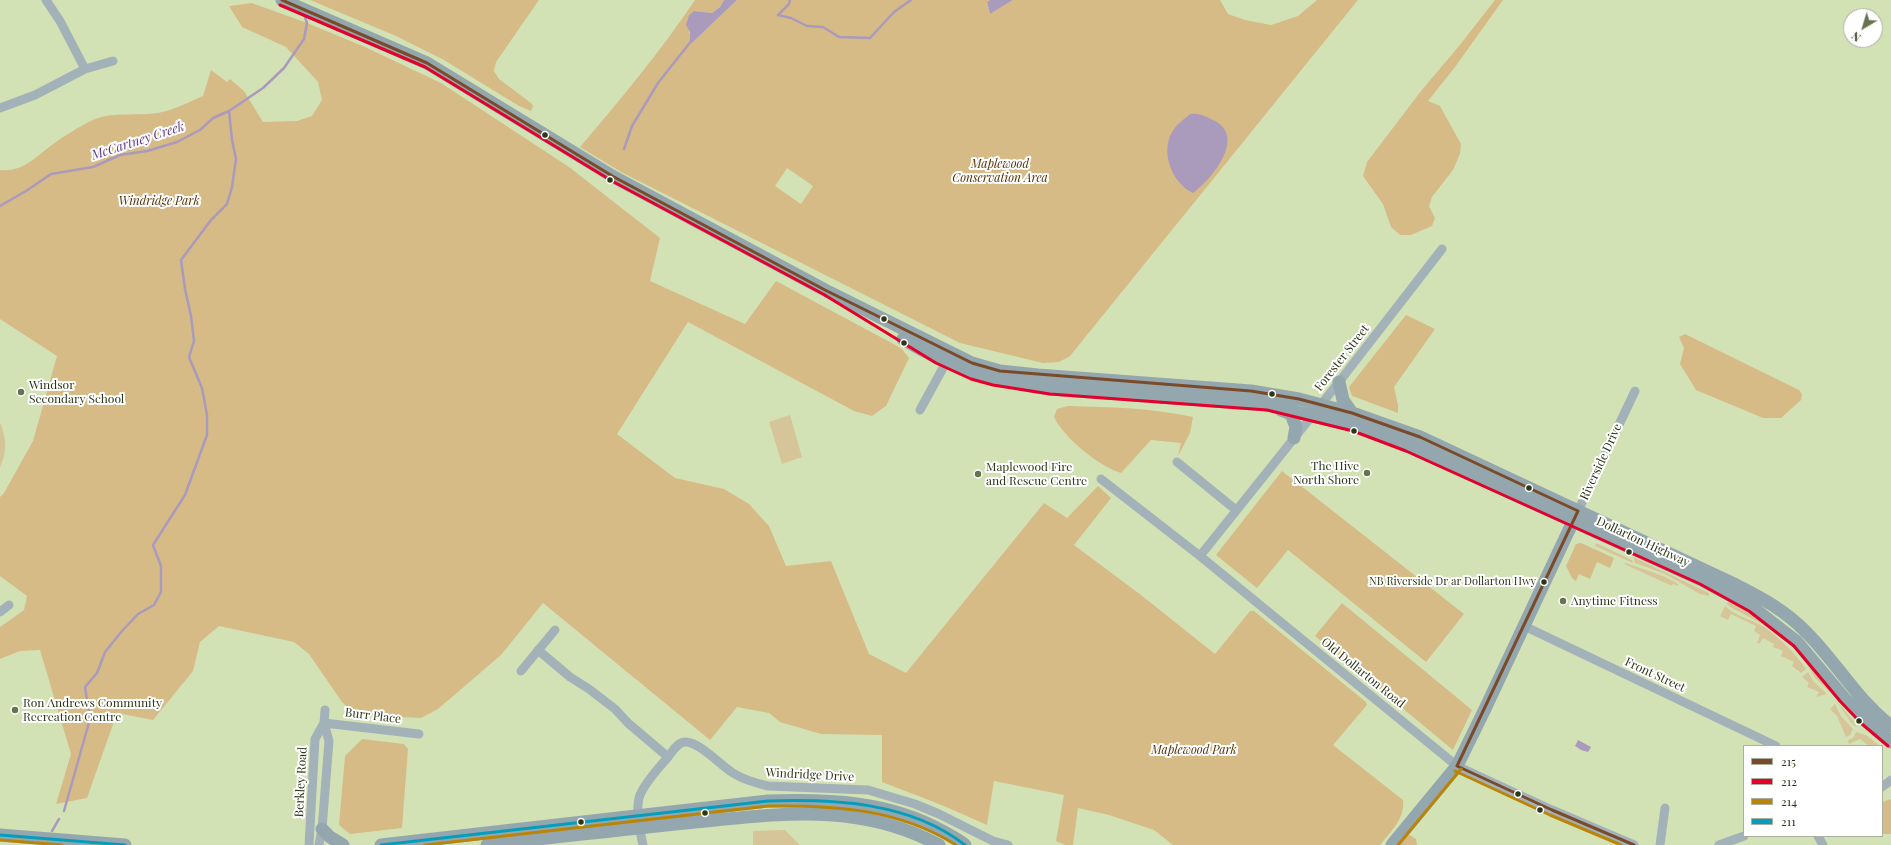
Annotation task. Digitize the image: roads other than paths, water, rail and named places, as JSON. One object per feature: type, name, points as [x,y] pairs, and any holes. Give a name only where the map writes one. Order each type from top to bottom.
[{"type":"main road","name":"Dollarton Highway","points":[[282,0],[426,63],[614,178],[826,290],[918,348],[948,358],[1000,371],[1251,391],[1299,399],[1352,413],[1420,437],[1702,580],[1752,607],[1797,642],[1849,703],[1891,742]]},
{"type":"main road","name":"Dollarton Highway","points":[[948,358],[973,374],[1016,384],[1050,389],[1189,398],[1276,407],[1354,426],[1408,446],[1736,585],[1777,607],[1807,633],[1873,713],[1891,726]]},
{"type":"main road","points":[[1339,382],[1343,400],[1352,413]]},
{"type":"main road","points":[[1276,407],[1291,414],[1296,427],[1294,438]]},
{"type":"main road","name":"Riverside Drive","points":[[1392,845],[1456,766],[1486,709],[1576,516]]},
{"type":"main road","points":[[486,845],[768,801],[809,800],[848,802],[885,808],[930,824],[965,845]]},
{"type":"main road","points":[[381,845],[639,822],[793,813],[837,814],[874,820],[904,828],[939,845]]},
{"type":"main road","points":[[322,829],[330,838],[343,845]]},
{"type":"main road","points":[[0,835],[125,845]]},
{"type":"street","points":[[46,0],[60,21],[85,69]]},
{"type":"street","points":[[0,108],[35,95],[85,69],[114,61]]},
{"type":"street","name":"Forester Street","points":[[1200,556],[1339,382],[1442,249]]},
{"type":"street","points":[[920,410],[948,358]]},
{"type":"street","name":"Riverside Drive","points":[[1576,516],[1635,391]]},
{"type":"street","points":[[1177,462],[1236,510]]},
{"type":"street","name":"Old Dollarton Road","points":[[1101,479],[1200,556],[1456,766],[1552,810],[1634,845]]},
{"type":"street","points":[[0,612],[9,605]]},
{"type":"street","name":"Front Street","points":[[1524,626],[1774,745]]},
{"type":"street","points":[[521,671],[555,630]]},
{"type":"street","points":[[538,650],[570,677],[589,689],[615,709],[628,723],[668,757]]},
{"type":"street","name":"Berkley Road","points":[[319,845],[322,829],[329,741],[324,723],[325,710]]},
{"type":"street","name":"Berkley Road","points":[[309,845],[315,739],[324,723]]},
{"type":"street","name":"Burr Place","points":[[324,723],[419,734]]},
{"type":"street","name":"Windridge Drive","points":[[643,845],[639,822],[640,795],[678,744],[685,742],[699,747],[732,773],[755,783],[768,786],[849,788],[881,793],[939,814],[993,841],[1008,845]]},
{"type":"street","points":[[1660,845],[1665,808]]},
{"type":"street","points":[[1719,845],[1743,836]]},
{"type":"waterway","points":[[790,0],[789,4],[778,15],[791,18],[807,26],[823,27],[839,37],[870,38],[894,12],[911,0]]},
{"type":"waterway","name":"McCartney Creek","points":[[0,206],[51,174],[93,167],[120,155],[147,151],[177,142],[200,130],[213,118],[229,111],[263,88],[284,68],[304,39],[307,23],[305,17]]},
{"type":"waterway","points":[[624,149],[632,126],[658,83],[692,40]]},
{"type":"waterway","points":[[64,811],[90,719],[85,687],[97,673],[105,652],[138,614],[154,605],[161,592],[161,566],[153,545],[185,495],[207,435],[207,415],[202,388],[189,357],[194,341],[181,260],[211,220],[227,204],[232,187],[236,159],[232,140],[229,111]]},
{"type":"waterway","points":[[52,831],[59,819]]},
{"type":"place","name":"Windsor Secondary School","points":[[21,392]]},
{"type":"place","name":"The Hive North Shore","points":[[1367,473]]},
{"type":"place","name":"Maplewood Fire and Rescue Centre","points":[[978,474]]},
{"type":"place","name":"NB Riverside Dr ar Dollarton Hwy","points":[[1544,582]]},
{"type":"place","name":"Anytime Fitness","points":[[1563,601]]},
{"type":"place","name":"Ron Andrews Community Recreation Centre","points":[[15,710]]},
{"type":"park label","name":"Maplewood Conservation Area","points":[[1000,171]]},
{"type":"park label","name":"Windridge Park","points":[[159,201]]},
{"type":"park label","name":"Maplewood Park","points":[[1194,750]]}]
